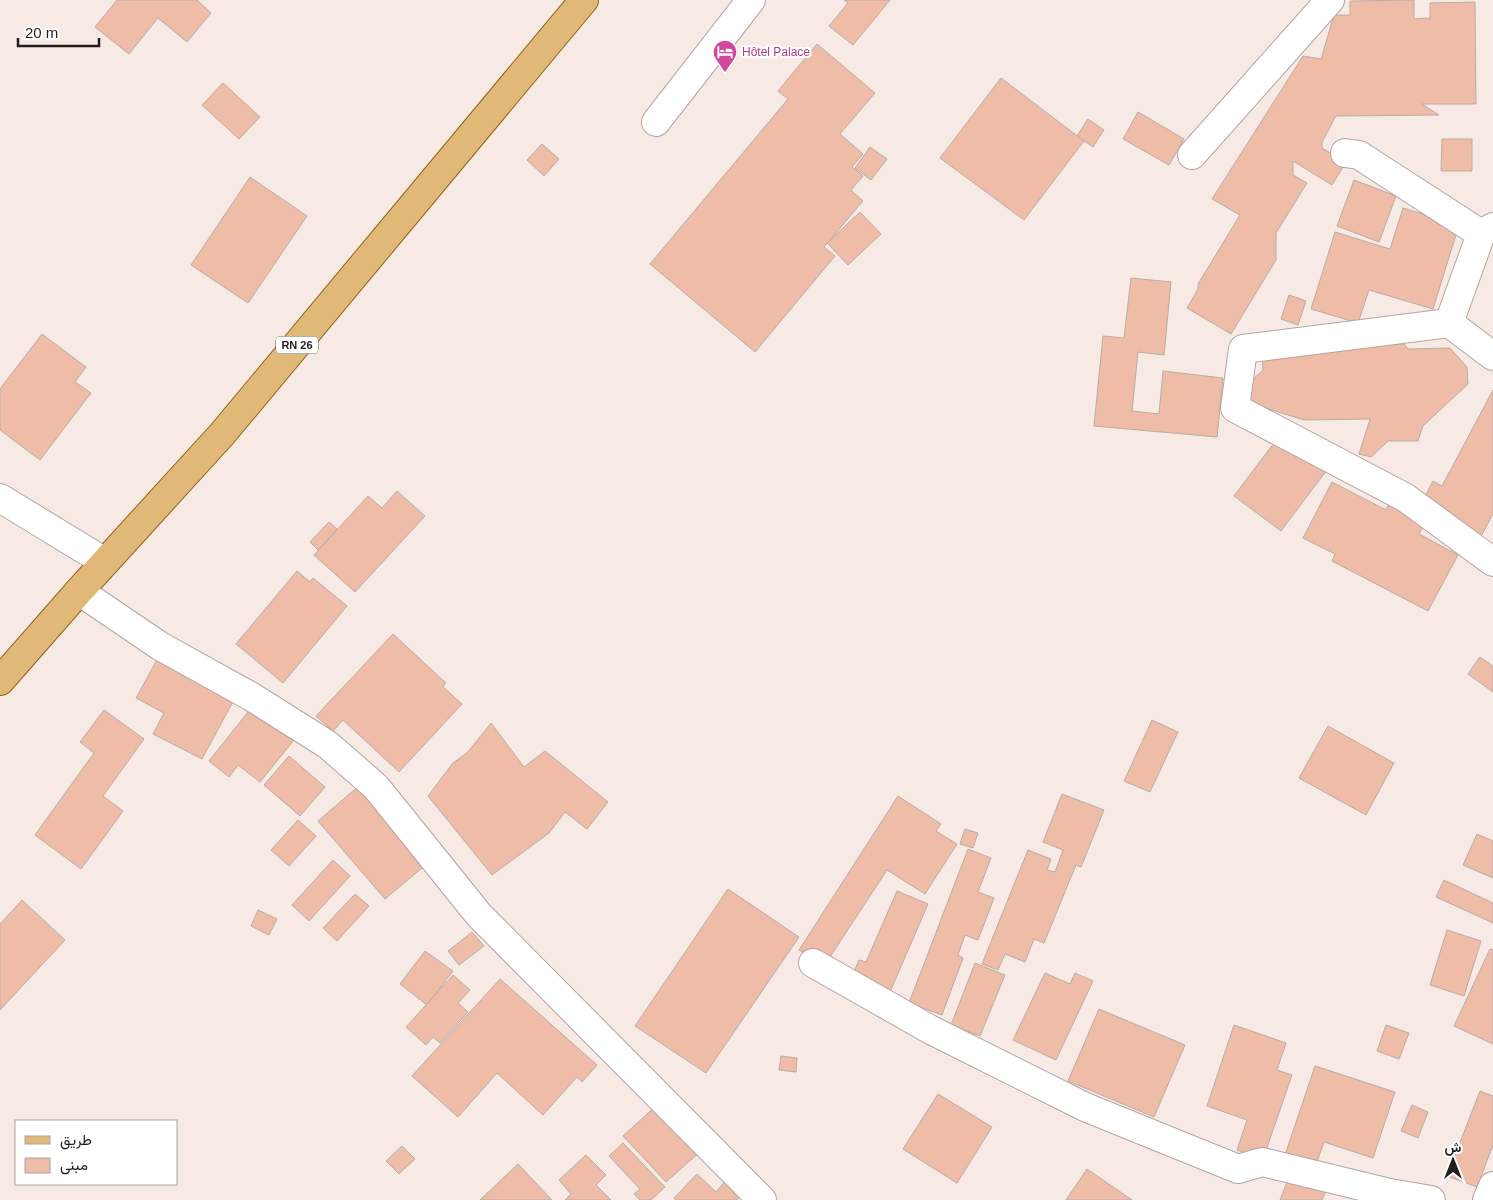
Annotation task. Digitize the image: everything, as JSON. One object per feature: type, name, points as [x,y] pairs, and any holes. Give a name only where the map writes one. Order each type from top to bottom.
[{"type":"main road","name":"RN 26","points":[[0,681],[223,433],[584,0]]},
{"type":"street","points":[[656,122],[751,0]]},
{"type":"street","points":[[1192,155],[1330,0]]},
{"type":"street","points":[[1345,153],[1359,155],[1489,229]]},
{"type":"street","points":[[1449,323],[1489,229],[1493,206]]},
{"type":"street","points":[[1493,356],[1449,323],[1243,349],[1235,408],[1406,498],[1493,562]]},
{"type":"street","points":[[0,498],[105,562]]},
{"type":"street","points":[[79,591],[160,646],[252,697],[328,745],[376,787],[479,915],[762,1200]]},
{"type":"street","points":[[813,963],[931,1030],[1085,1107],[1238,1169],[1262,1162],[1431,1200]]},
{"type":"street","points":[[1487,1200],[1493,1186]]},
{"type":"building","points":[[117,0],[197,0],[211,13],[187,42],[158,18],[129,54],[95,27]]},
{"type":"building","points":[[844,0],[890,0],[853,45],[829,26],[848,3]]},
{"type":"building","points":[[1414,0],[1414,19],[1430,18],[1430,3],[1475,2],[1476,104],[1422,104],[1439,115],[1336,116],[1322,142],[1322,148],[1346,162],[1332,185],[1293,161],[1293,175],[1307,183],[1276,233],[1276,260],[1231,334],[1187,308],[1198,289],[1198,284],[1240,215],[1212,199],[1303,56],[1321,59],[1334,15],[1350,15],[1350,1]]},
{"type":"building","points":[[817,44],[875,93],[840,134],[863,154],[852,167],[863,176],[851,190],[863,201],[824,247],[835,256],[755,352],[650,264],[788,99],[778,91]]},
{"type":"building","points":[[1001,78],[1084,141],[1024,220],[940,158]]},
{"type":"building","points":[[223,83],[260,117],[239,139],[202,105]]},
{"type":"building","points":[[1138,112],[1184,139],[1169,165],[1123,139]]},
{"type":"building","points":[[1088,119],[1104,130],[1093,147],[1077,136]]},
{"type":"building","points":[[1442,139],[1472,139],[1472,171],[1441,171]]},
{"type":"building","points":[[542,144],[559,159],[544,176],[527,160]]},
{"type":"building","points":[[870,147],[887,159],[871,180],[855,168]]},
{"type":"building","points":[[250,177],[307,216],[248,303],[191,265]]},
{"type":"building","points":[[1354,180],[1396,196],[1379,242],[1337,226]]},
{"type":"building","points":[[1403,208],[1459,225],[1433,309],[1369,290],[1358,323],[1311,309],[1335,232],[1390,249]]},
{"type":"building","points":[[860,212],[881,234],[848,265],[827,243]]},
{"type":"building","points":[[1131,278],[1171,282],[1164,355],[1138,352],[1132,411],[1159,414],[1163,371],[1223,378],[1217,437],[1094,426],[1103,336],[1124,338]]},
{"type":"building","points":[[1289,295],[1306,301],[1298,325],[1281,319]]},
{"type":"building","points":[[42,334],[86,367],[75,382],[91,393],[40,460],[0,430],[0,389]]},
{"type":"building","points":[[1404,344],[1408,349],[1450,348],[1467,367],[1468,384],[1423,426],[1418,441],[1388,441],[1371,457],[1359,454],[1370,419],[1304,420],[1243,401],[1249,383],[1263,370],[1262,352],[1285,351],[1304,357],[1317,345]]},
{"type":"building","points":[[1493,390],[1493,514],[1478,542],[1418,510],[1433,481],[1442,486]]},
{"type":"building","points":[[1283,431],[1330,466],[1281,531],[1234,496]]},
{"type":"building","points":[[1332,482],[1386,510],[1389,504],[1425,523],[1419,534],[1458,555],[1428,611],[1332,561],[1335,554],[1303,538]]},
{"type":"building","points":[[397,491],[425,516],[355,592],[314,555],[368,496],[382,508]]},
{"type":"building","points":[[329,522],[337,529],[318,550],[310,542]]},
{"type":"building","points":[[297,571],[310,582],[313,578],[347,606],[283,683],[236,644]]},
{"type":"building","points":[[393,634],[446,683],[443,687],[462,704],[399,772],[343,720],[333,731],[316,716]]},
{"type":"building","points":[[159,656],[236,696],[202,759],[153,734],[164,713],[136,698]]},
{"type":"building","points":[[1480,657],[1493,666],[1493,692],[1468,674]]},
{"type":"building","points":[[252,707],[294,740],[260,782],[238,765],[229,777],[209,761]]},
{"type":"building","points":[[104,710],[144,739],[103,796],[123,811],[81,869],[35,835],[94,753],[80,742]]},
{"type":"building","points":[[1152,720],[1178,732],[1150,792],[1124,781]]},
{"type":"building","points":[[491,723],[524,767],[545,751],[608,802],[587,829],[565,812],[549,833],[492,875],[428,796],[453,763],[467,753]]},
{"type":"building","points":[[1328,726],[1394,763],[1366,815],[1299,778]]},
{"type":"building","points":[[289,756],[325,787],[300,816],[264,785]]},
{"type":"building","points":[[361,784],[428,863],[385,899],[318,821]]},
{"type":"building","points":[[1062,794],[1104,810],[1081,867],[1076,865],[1044,943],[1034,939],[1025,962],[1005,954],[998,970],[982,964],[1028,850],[1051,859],[1047,870],[1055,872],[1063,850],[1043,842]]},
{"type":"building","points":[[898,796],[941,824],[936,831],[957,844],[925,894],[887,870],[824,966],[799,950]]},
{"type":"building","points":[[298,820],[316,836],[289,866],[271,850]]},
{"type":"building","points":[[965,829],[978,833],[973,848],[960,844]]},
{"type":"building","points":[[1477,834],[1493,841],[1493,878],[1463,865]]},
{"type":"building","points":[[968,849],[991,858],[978,892],[994,898],[978,940],[965,935],[958,955],[963,958],[942,1015],[909,1003]]},
{"type":"building","points":[[333,860],[350,876],[309,921],[292,905]]},
{"type":"building","points":[[1444,880],[1493,903],[1493,923],[1436,897]]},
{"type":"building","points":[[728,889],[799,937],[706,1073],[635,1026]]},
{"type":"building","points":[[897,891],[928,904],[890,992],[852,976],[859,960],[866,962]]},
{"type":"building","points":[[355,894],[369,906],[337,941],[323,928]]},
{"type":"building","points":[[22,900],[65,940],[0,1010],[0,924]]},
{"type":"building","points":[[258,910],[277,919],[269,935],[251,926]]},
{"type":"building","points":[[1447,930],[1481,941],[1464,996],[1430,985]]},
{"type":"building","points":[[472,932],[484,946],[459,965],[448,951]]},
{"type":"building","points":[[1490,949],[1493,950],[1493,1044],[1454,1026]]},
{"type":"building","points":[[425,951],[453,971],[427,1005],[400,984]]},
{"type":"building","points":[[975,963],[1005,975],[980,1036],[951,1025]]},
{"type":"building","points":[[1045,973],[1070,984],[1075,973],[1093,981],[1056,1060],[1013,1040]]},
{"type":"building","points":[[453,975],[470,990],[458,1003],[468,1012],[440,1043],[433,1037],[426,1045],[406,1027]]},
{"type":"building","points":[[500,979],[597,1065],[582,1082],[577,1077],[543,1115],[497,1073],[458,1117],[412,1076]]},
{"type":"building","points":[[1099,1009],[1185,1045],[1154,1117],[1068,1081]]},
{"type":"building","points":[[1234,1025],[1286,1043],[1277,1070],[1292,1075],[1263,1159],[1237,1150],[1247,1120],[1207,1106]]},
{"type":"building","points":[[1386,1025],[1409,1033],[1399,1059],[1377,1051]]},
{"type":"building","points":[[781,1056],[797,1058],[796,1072],[779,1070]]},
{"type":"building","points":[[1315,1066],[1395,1092],[1373,1158],[1324,1142],[1316,1165],[1285,1155]]},
{"type":"building","points":[[1480,1091],[1493,1096],[1493,1145],[1477,1187],[1447,1176]]},
{"type":"building","points":[[938,1094],[992,1127],[957,1183],[903,1149]]},
{"type":"building","points":[[657,1105],[700,1152],[666,1182],[623,1136]]},
{"type":"building","points":[[1412,1105],[1428,1112],[1418,1138],[1401,1131]]},
{"type":"building","points":[[623,1143],[665,1187],[651,1200],[640,1200],[634,1194],[640,1189],[609,1156]]},
{"type":"building","points":[[402,1146],[415,1159],[399,1174],[386,1161]]},
{"type":"building","points":[[586,1155],[606,1175],[596,1185],[611,1200],[565,1200],[571,1194],[559,1180]]},
{"type":"building","points":[[518,1164],[552,1200],[480,1200]]},
{"type":"building","points":[[1087,1169],[1132,1200],[1066,1200]]},
{"type":"building","points":[[697,1174],[716,1192],[729,1177],[744,1191],[737,1200],[676,1200],[674,1198]]},
{"type":"building","points":[[1289,1177],[1326,1191],[1322,1200],[1280,1200]]},
{"type":"place","name":"Hôtel Palace","points":[[725,73]]}]
